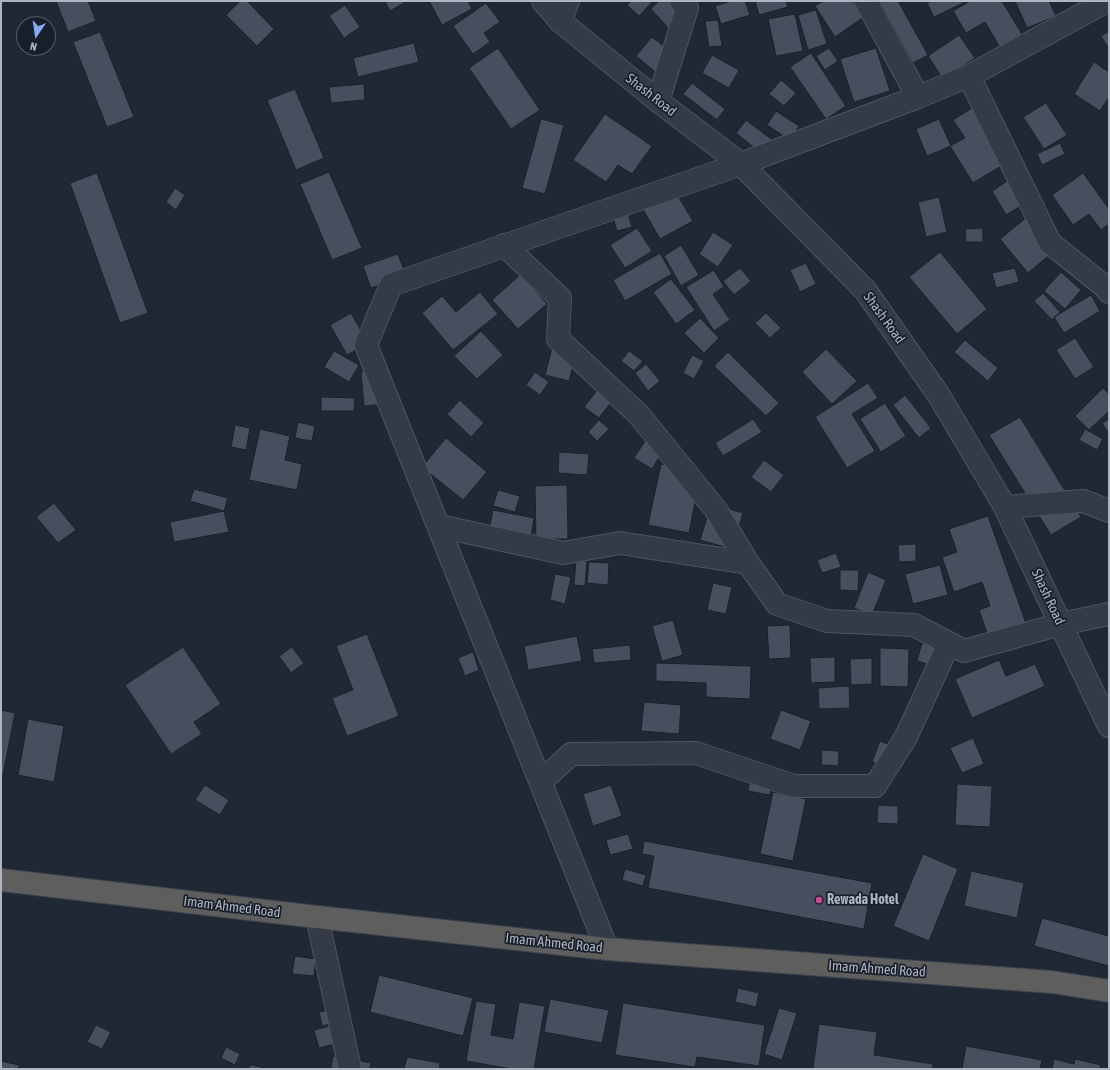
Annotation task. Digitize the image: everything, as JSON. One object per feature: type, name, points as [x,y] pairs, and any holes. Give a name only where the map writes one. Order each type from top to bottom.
[{"type":"highway","name":"Imam Ahmed Road","points":[[1,880],[607,949],[1052,982],[1109,991]]},
{"type":"street","name":"Shash Road","points":[[543,1],[560,21],[658,101],[741,164],[865,290],[938,394],[1005,507],[1109,726]]},
{"type":"street","points":[[560,21],[568,1]]},
{"type":"street","points":[[866,1],[918,97]]},
{"type":"street","points":[[607,949],[366,345],[391,284],[741,164],[918,97],[969,76],[1107,1]]},
{"type":"street","points":[[658,101],[690,3]]},
{"type":"street","points":[[969,76],[1050,243],[1104,286],[1109,292]]},
{"type":"street","points":[[504,245],[560,298],[558,339],[639,415],[716,510],[748,563],[777,604],[827,621],[914,625],[964,651],[1061,624],[1109,614]]},
{"type":"street","points":[[1005,507],[1082,502],[1109,512]]},
{"type":"street","points":[[439,526],[563,553],[620,543],[748,563]]},
{"type":"street","points":[[541,782],[571,754],[696,753],[794,786],[875,786],[906,737],[949,643]]},
{"type":"street","points":[[317,917],[350,1069]]},
{"type":"building","points":[[56,1],[88,1],[96,21],[68,32]]},
{"type":"building","points":[[240,1],[247,1],[274,29],[257,46],[226,15]]},
{"type":"building","points":[[385,1],[407,1],[390,11]]},
{"type":"building","points":[[429,1],[468,1],[472,9],[442,25]]},
{"type":"building","points":[[631,1],[653,1],[639,16],[627,5]]},
{"type":"building","points":[[659,1],[676,1],[688,14],[670,30],[651,9]]},
{"type":"building","points":[[731,1],[745,1],[750,15],[721,24],[715,6]]},
{"type":"building","points":[[755,1],[786,1],[788,7],[759,15]]},
{"type":"building","points":[[823,1],[853,1],[864,17],[835,37],[815,6]]},
{"type":"building","points":[[879,1],[898,1],[928,55],[913,63]]},
{"type":"building","points":[[931,1],[967,1],[934,17],[927,3]]},
{"type":"building","points":[[970,1],[1002,1],[1023,36],[1001,49],[985,22],[966,33],[953,11]]},
{"type":"building","points":[[1015,1],[1049,1],[1056,16],[1027,28]]},
{"type":"building","points":[[486,3],[500,22],[484,33],[490,42],[473,54],[453,26]]},
{"type":"building","points":[[345,5],[360,27],[344,38],[329,16]]},
{"type":"building","points":[[816,10],[827,44],[808,50],[798,15]]},
{"type":"building","points":[[795,14],[803,51],[776,56],[768,19]]},
{"type":"building","points":[[718,20],[722,46],[709,47],[705,21]]},
{"type":"building","points":[[1109,31],[1109,49],[1101,36]]},
{"type":"building","points":[[100,32],[134,117],[107,127],[73,42]]},
{"type":"building","points":[[959,35],[975,58],[943,79],[928,56]]},
{"type":"building","points":[[652,37],[683,61],[666,81],[636,56]]},
{"type":"building","points":[[414,43],[419,62],[358,77],[353,58]]},
{"type":"building","points":[[498,48],[540,110],[511,129],[469,68]]},
{"type":"building","points":[[829,48],[838,61],[825,70],[816,56]]},
{"type":"building","points":[[876,48],[890,91],[854,102],[840,59]]},
{"type":"building","points":[[811,53],[846,106],[826,119],[790,67]]},
{"type":"building","points":[[712,55],[739,70],[729,88],[702,73]]},
{"type":"building","points":[[1094,62],[1109,72],[1109,97],[1100,111],[1074,94]]},
{"type":"building","points":[[781,80],[796,93],[784,106],[769,94]]},
{"type":"building","points":[[692,83],[725,109],[717,120],[683,94]]},
{"type":"building","points":[[364,84],[365,100],[331,103],[329,87]]},
{"type":"building","points":[[295,89],[324,158],[296,170],[267,100]]},
{"type":"building","points":[[1046,103],[1067,135],[1044,149],[1023,117]]},
{"type":"building","points":[[972,108],[1006,163],[973,183],[950,146],[965,138],[953,120]]},
{"type":"building","points":[[776,111],[799,126],[790,140],[767,125]]},
{"type":"building","points":[[605,114],[652,146],[632,174],[618,165],[606,182],[573,160]]},
{"type":"building","points":[[541,119],[564,125],[545,194],[522,188]]},
{"type":"building","points":[[939,119],[951,146],[927,156],[916,129]]},
{"type":"building","points":[[746,120],[783,148],[772,162],[736,133]]},
{"type":"building","points":[[1060,143],[1065,154],[1042,165],[1037,154]]},
{"type":"building","points":[[329,172],[362,248],[332,260],[300,184]]},
{"type":"building","points":[[97,173],[148,313],[120,323],[70,183]]},
{"type":"building","points":[[1083,173],[1109,209],[1109,224],[1101,230],[1089,214],[1073,225],[1052,195]]},
{"type":"building","points":[[1009,180],[1024,204],[1006,215],[992,191]]},
{"type":"building","points":[[672,186],[693,221],[660,239],[640,204]]},
{"type":"building","points":[[175,188],[185,195],[176,210],[166,202]]},
{"type":"building","points":[[939,197],[947,232],[926,237],[918,202]]},
{"type":"building","points":[[627,210],[632,227],[617,231],[612,214]]},
{"type":"building","points":[[1026,218],[1053,252],[1028,273],[1000,239]]},
{"type":"building","points":[[637,228],[652,251],[625,268],[610,245]]},
{"type":"building","points":[[983,228],[983,242],[966,242],[965,229]]},
{"type":"building","points":[[713,232],[733,245],[718,267],[699,254]]},
{"type":"building","points":[[681,245],[699,275],[681,286],[664,256]]},
{"type":"building","points":[[940,252],[987,309],[957,334],[909,277]]},
{"type":"building","points":[[660,253],[672,274],[625,301],[613,280]]},
{"type":"building","points":[[398,254],[406,276],[371,288],[363,266]]},
{"type":"building","points":[[806,263],[816,284],[800,292],[790,270]]},
{"type":"building","points":[[740,268],[751,281],[734,295],[723,281]]},
{"type":"building","points":[[1015,268],[1019,282],[996,288],[992,273]]},
{"type":"building","points":[[714,270],[724,287],[713,294],[730,320],[714,331],[686,287]]},
{"type":"building","points":[[1061,272],[1081,290],[1065,309],[1044,291]]},
{"type":"building","points":[[521,274],[547,304],[518,329],[492,300]]},
{"type":"building","points":[[671,279],[695,310],[676,324],[653,292]]},
{"type":"building","points":[[480,292],[498,314],[453,350],[422,313],[442,296],[456,312]]},
{"type":"building","points":[[1043,293],[1060,312],[1052,320],[1034,301]]},
{"type":"building","points":[[1091,295],[1100,311],[1064,333],[1054,317]]},
{"type":"building","points":[[351,313],[368,343],[347,355],[330,325]]},
{"type":"building","points":[[766,313],[781,328],[770,338],[755,323]]},
{"type":"building","points":[[700,318],[719,338],[704,353],[684,333]]},
{"type":"building","points":[[481,331],[503,355],[477,379],[454,356]]},
{"type":"building","points":[[1075,338],[1094,367],[1075,379],[1056,350]]},
{"type":"building","points":[[554,340],[578,346],[569,381],[545,375]]},
{"type":"building","points":[[965,340],[998,368],[988,381],[954,352]]},
{"type":"building","points":[[826,349],[857,381],[832,404],[802,372]]},
{"type":"building","points":[[334,351],[359,365],[349,382],[324,367]]},
{"type":"building","points":[[629,351],[643,361],[634,371],[621,361]]},
{"type":"building","points":[[728,352],[779,403],[766,416],[714,366]]},
{"type":"building","points":[[692,355],[704,361],[694,379],[683,373]]},
{"type":"building","points":[[646,364],[660,381],[648,391],[635,373]]},
{"type":"building","points":[[381,370],[385,404],[364,406],[361,372]]},
{"type":"building","points":[[535,372],[549,382],[540,395],[526,385]]},
{"type":"building","points":[[868,383],[878,398],[852,414],[875,451],[847,468],[815,417]]},
{"type":"building","points":[[601,385],[616,396],[599,418],[584,407]]},
{"type":"building","points":[[1103,388],[1109,394],[1109,411],[1089,430],[1075,416]]},
{"type":"building","points":[[905,395],[931,428],[919,438],[893,405]]},
{"type":"building","points":[[321,397],[355,398],[354,411],[321,411]]},
{"type":"building","points":[[460,400],[484,423],[471,437],[447,414]]},
{"type":"building","points":[[885,403],[906,436],[881,452],[860,419]]},
{"type":"building","points":[[1020,417],[1081,517],[1051,535],[989,435]]},
{"type":"building","points":[[753,419],[762,432],[723,456],[715,443]]},
{"type":"building","points":[[1109,419],[1109,434],[1102,423]]},
{"type":"building","points":[[599,420],[609,429],[597,441],[588,432]]},
{"type":"building","points":[[298,422],[315,426],[312,441],[295,438]]},
{"type":"building","points":[[235,425],[250,428],[246,450],[231,447]]},
{"type":"building","points":[[260,429],[290,436],[285,460],[302,464],[297,490],[249,480]]},
{"type":"building","points":[[1085,429],[1103,439],[1097,450],[1079,440]]},
{"type":"building","points":[[651,432],[668,443],[652,469],[634,458]]},
{"type":"building","points":[[446,438],[487,472],[463,500],[422,467]]},
{"type":"building","points":[[559,452],[589,454],[587,475],[558,473]]},
{"type":"building","points":[[764,460],[784,475],[771,492],[751,477]]},
{"type":"building","points":[[661,464],[701,471],[689,533],[648,525]]},
{"type":"building","points":[[567,485],[568,539],[536,539],[535,486]]},
{"type":"building","points":[[194,489],[228,498],[224,511],[190,501]]},
{"type":"building","points":[[498,490],[520,496],[515,512],[493,506]]},
{"type":"building","points":[[54,503],[76,530],[58,543],[36,517]]},
{"type":"building","points":[[711,504],[743,513],[732,549],[700,540]]},
{"type":"building","points":[[493,510],[534,518],[531,537],[489,529]]},
{"type":"building","points":[[224,511],[229,532],[174,542],[170,522]]},
{"type":"building","points":[[988,516],[1028,629],[990,642],[979,610],[990,606],[982,582],[954,592],[942,557],[957,552],[949,529]]},
{"type":"building","points":[[916,544],[916,561],[899,562],[898,545]]},
{"type":"building","points":[[836,553],[841,567],[822,573],[817,560]]},
{"type":"building","points":[[576,560],[587,561],[585,586],[574,585]]},
{"type":"building","points":[[589,562],[609,563],[608,585],[587,583]]},
{"type":"building","points":[[940,565],[948,595],[913,604],[905,574]]},
{"type":"building","points":[[840,570],[859,570],[858,591],[840,590]]},
{"type":"building","points":[[868,572],[886,580],[872,615],[854,608]]},
{"type":"building","points":[[555,574],[571,577],[565,604],[550,600]]},
{"type":"building","points":[[713,583],[732,587],[726,614],[707,610]]},
{"type":"building","points":[[673,620],[683,655],[662,661],[652,626]]},
{"type":"building","points":[[790,625],[791,658],[769,659],[767,626]]},
{"type":"building","points":[[367,634],[399,716],[347,736],[332,698],[353,690],[336,646]]},
{"type":"building","points":[[577,636],[582,661],[528,670],[524,646]]},
{"type":"building","points":[[922,643],[945,649],[940,668],[917,661]]},
{"type":"building","points":[[630,645],[631,660],[594,663],[592,649]]},
{"type":"building","points":[[183,647],[221,704],[194,722],[202,734],[171,754],[125,685]]},
{"type":"building","points":[[292,647],[304,663],[291,673],[279,656]]},
{"type":"building","points":[[880,648],[909,649],[908,687],[880,686]]},
{"type":"building","points":[[473,652],[479,670],[465,676],[458,658]]},
{"type":"building","points":[[835,657],[835,682],[811,683],[810,658]]},
{"type":"building","points":[[872,658],[872,684],[851,685],[850,659]]},
{"type":"building","points":[[999,660],[1006,676],[1035,664],[1045,686],[972,718],[955,679]]},
{"type":"building","points":[[656,663],[751,666],[750,699],[706,697],[706,683],[656,681]]},
{"type":"building","points":[[849,686],[850,708],[819,709],[818,688]]},
{"type":"building","points":[[644,702],[681,705],[679,734],[641,731]]},
{"type":"building","points":[[1,710],[15,713],[3,775],[1,775]]},
{"type":"building","points":[[781,710],[811,721],[800,750],[770,739]]},
{"type":"building","points":[[28,719],[64,726],[54,782],[18,775]]},
{"type":"building","points":[[973,738],[984,764],[962,773],[950,748]]},
{"type":"building","points":[[880,741],[895,747],[887,768],[872,762]]},
{"type":"building","points":[[822,750],[839,751],[838,766],[821,765]]},
{"type":"building","points":[[751,774],[773,778],[770,795],[748,791]]},
{"type":"building","points":[[957,784],[992,786],[990,827],[955,825]]},
{"type":"building","points":[[205,785],[229,800],[220,815],[195,800]]},
{"type":"building","points":[[611,785],[622,816],[593,826],[583,794]]},
{"type":"building","points":[[773,792],[806,799],[793,861],[760,854]]},
{"type":"building","points":[[878,805],[898,806],[898,824],[877,823]]},
{"type":"building","points":[[628,834],[633,849],[610,855],[606,840]]},
{"type":"building","points":[[644,841],[872,883],[864,929],[648,888],[654,856],[642,854]]},
{"type":"building","points":[[923,854],[958,869],[929,941],[893,926]]},
{"type":"building","points":[[625,869],[646,875],[643,886],[622,880]]},
{"type":"building","points":[[971,871],[1024,883],[1017,918],[964,906]]},
{"type":"building","points":[[1042,918],[1109,936],[1109,966],[1034,946]]},
{"type":"building","points":[[295,956],[316,959],[314,976],[292,974]]},
{"type":"building","points":[[379,975],[473,998],[463,1036],[370,1012]]},
{"type":"building","points":[[738,988],[759,993],[756,1007],[735,1002]]},
{"type":"building","points":[[550,999],[609,1010],[602,1043],[544,1032]]},
{"type":"building","points":[[476,1001],[496,1004],[491,1035],[513,1039],[519,1002],[545,1006],[534,1069],[512,1069],[466,1061]]},
{"type":"building","points":[[623,1003],[765,1025],[759,1066],[697,1057],[695,1067],[615,1055]]},
{"type":"building","points":[[343,1007],[346,1020],[322,1026],[319,1012]]},
{"type":"building","points":[[779,1008],[797,1013],[782,1060],[764,1054]]},
{"type":"building","points":[[347,1022],[351,1040],[319,1048],[314,1030]]},
{"type":"building","points":[[819,1024],[877,1032],[874,1055],[933,1064],[932,1069],[813,1069]]},
{"type":"building","points":[[96,1025],[111,1032],[102,1049],[87,1042]]},
{"type":"building","points":[[966,1046],[1042,1060],[1040,1069],[962,1069]]},
{"type":"building","points":[[226,1047],[240,1054],[235,1065],[221,1058]]},
{"type":"building","points":[[333,1056],[371,1063],[369,1069],[331,1069]]},
{"type":"building","points":[[407,1057],[440,1063],[439,1069],[404,1069]]},
{"type":"building","points":[[1054,1059],[1074,1064],[1075,1059],[1101,1065],[1100,1069],[1052,1069]]},
{"type":"building","points":[[1,1061],[19,1065],[18,1069],[1,1069]]},
{"type":"building","points":[[250,1065],[271,1069],[249,1069]]},
{"type":"place","name":"Rewada Hotel","points":[[819,900]]}]
